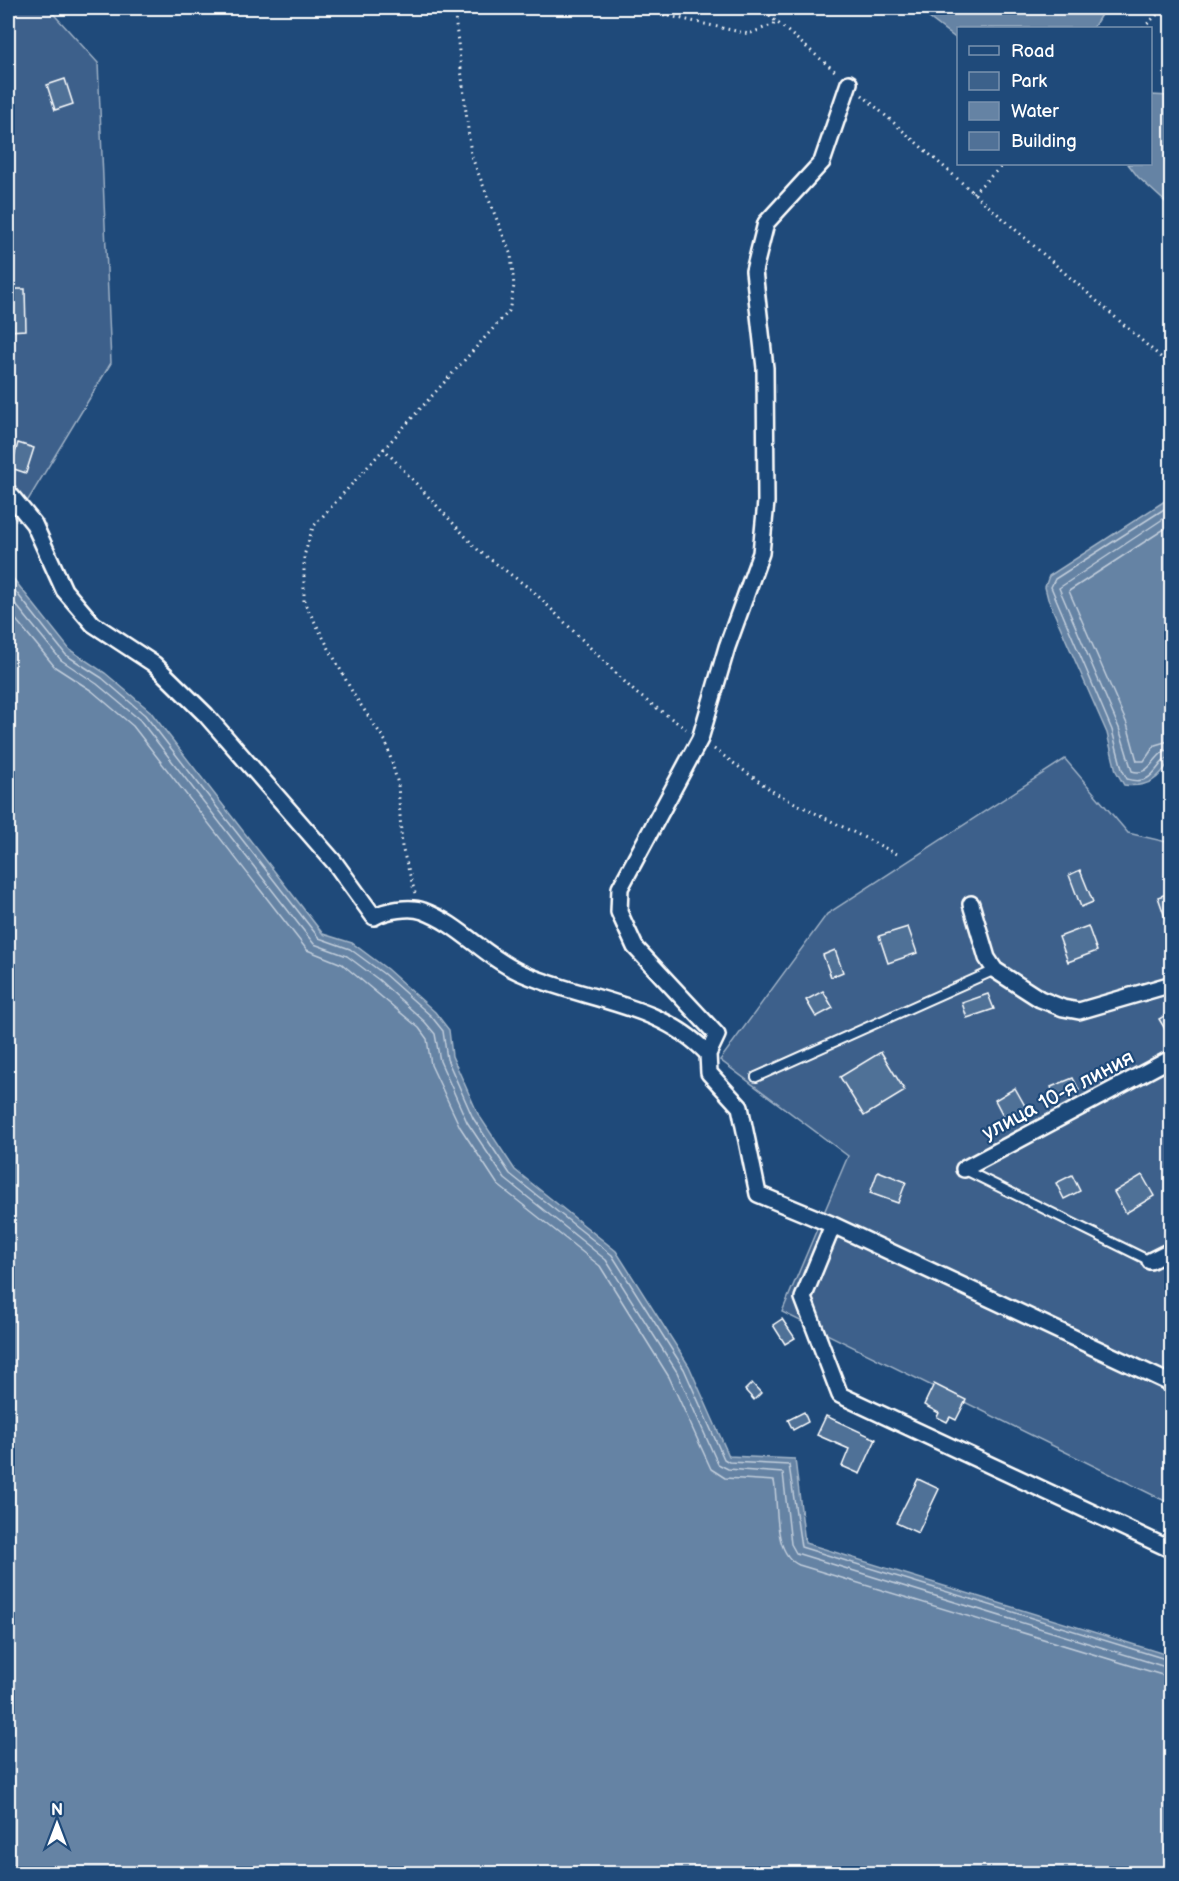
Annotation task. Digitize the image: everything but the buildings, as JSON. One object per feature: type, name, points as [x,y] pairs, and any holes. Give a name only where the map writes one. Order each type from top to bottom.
[{"type":"street","points":[[849,83],[822,162],[765,223],[754,271],[765,368],[766,502],[762,543],[700,739],[620,888],[619,912],[635,946],[717,1035],[708,1054],[709,1073],[740,1107],[758,1194],[833,1225],[1172,1384]]},
{"type":"street","points":[[8,492],[34,524],[64,590],[93,624],[154,664],[206,715],[335,863],[374,917],[380,913],[420,910],[464,934],[518,971],[651,1016],[691,1036],[708,1054]]},
{"type":"street","points":[[970,904],[987,958],[995,970],[1040,999],[1062,1008],[1079,1011],[1172,984]]},
{"type":"street","name":"улица 10-я линия","points":[[964,1169],[1172,1058]]},
{"type":"street","points":[[833,1225],[803,1298],[840,1395],[1172,1550]]},
{"type":"street","points":[[1150,1261],[1172,1250]]},
{"type":"lane","points":[[756,1077],[995,970]]},
{"type":"lane","points":[[964,1169],[1150,1261]]},
{"type":"path","points":[[420,910],[402,847],[398,784],[386,742],[354,695],[304,602],[304,556],[314,527],[509,311],[514,286],[511,255],[471,155],[454,8]]},
{"type":"path","points":[[634,8],[749,34],[779,22]]},
{"type":"path","points":[[760,8],[779,22],[1172,367]]},
{"type":"path","points":[[765,12],[771,8]]},
{"type":"path","points":[[1144,27],[1164,8]]},
{"type":"path","points":[[973,193],[1003,165]]},
{"type":"path","points":[[383,448],[479,551],[533,591],[636,693],[775,793],[899,855]]},
{"type":"green space","points":[[8,8],[48,8],[98,63],[111,363],[16,520],[8,509]]},
{"type":"green space","points":[[1065,759],[1128,833],[1171,843],[1171,1504],[782,1312],[848,1156],[720,1060],[827,914]]},
{"type":"water","points":[[916,8],[1105,8],[1094,27],[957,27],[957,39]]},
{"type":"water","points":[[1152,95],[1171,96],[1171,207],[1138,177],[1129,165],[1152,165]]},
{"type":"water","points":[[1171,497],[1171,759],[1152,781],[1133,786],[1124,785],[1116,771],[1107,733],[1048,599],[1045,587],[1049,576]]},
{"type":"water","points":[[8,572],[70,650],[105,673],[150,711],[323,934],[352,943],[387,969],[435,1012],[449,1030],[452,1056],[478,1114],[515,1170],[616,1251],[689,1366],[729,1456],[795,1459],[805,1543],[1171,1656],[1171,1873],[8,1873]]}]
